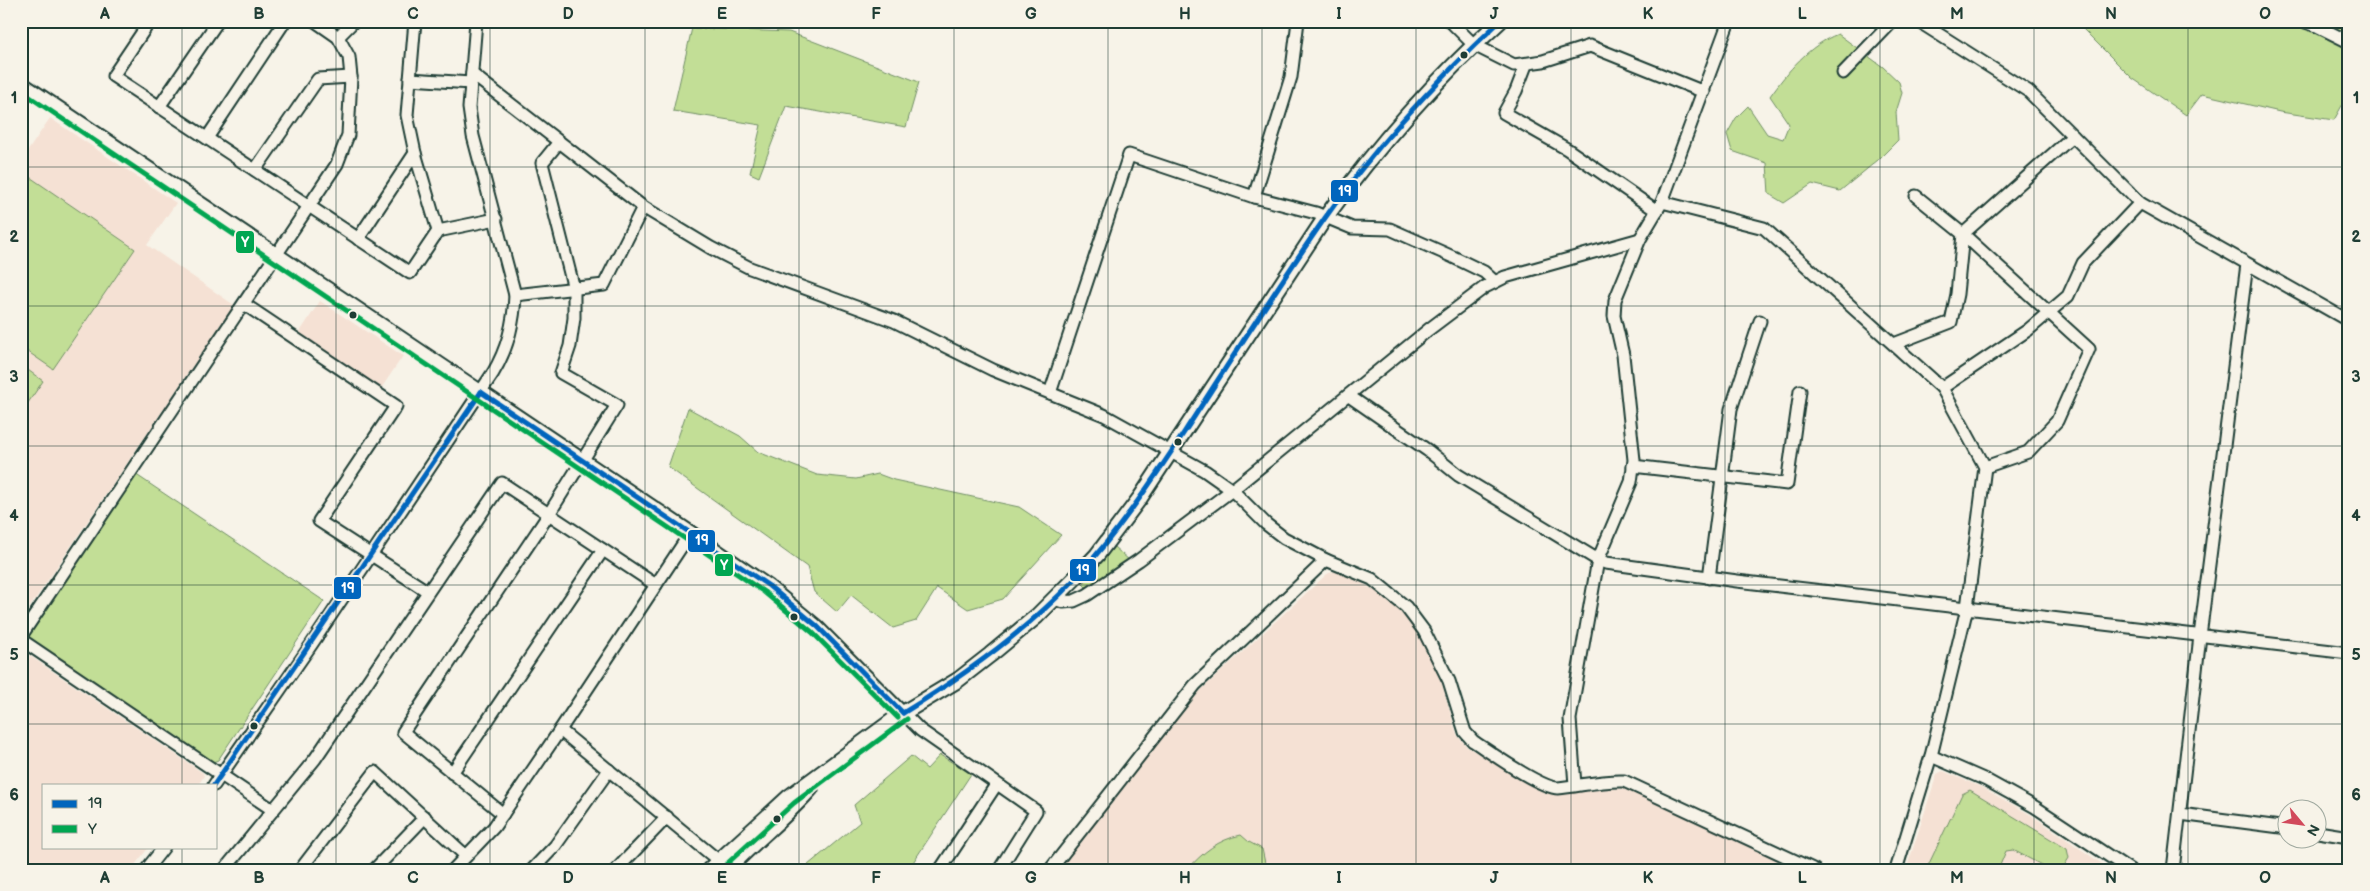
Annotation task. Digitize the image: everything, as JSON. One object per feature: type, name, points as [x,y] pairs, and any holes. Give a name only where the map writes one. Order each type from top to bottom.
[{"type":"main road","points":[[718,867],[744,851],[797,805],[830,766],[903,713],[958,680],[1055,599],[1112,536],[1140,498],[1325,218],[1357,173],[1390,134],[1474,45],[1500,21]]},
{"type":"street","points":[[150,21],[113,76],[410,273],[438,231],[496,219]]},
{"type":"street","points":[[159,107],[218,21]]},
{"type":"street","points":[[206,138],[285,21]]},
{"type":"street","points":[[273,810],[22,641],[21,637],[337,164],[348,135],[351,77],[349,57],[338,37],[315,21]]},
{"type":"street","points":[[338,37],[354,21]]},
{"type":"street","points":[[415,21],[407,115],[415,153],[438,231]]},
{"type":"street","points":[[215,784],[480,392],[505,352],[514,319],[515,295],[474,136],[469,108],[476,21]]},
{"type":"street","points":[[1254,196],[1291,77],[1298,21]]},
{"type":"street","points":[[1450,21],[1474,45],[1514,65],[1526,65],[1590,46],[1704,92]]},
{"type":"street","points":[[1575,785],[1570,719],[1598,560],[1631,482],[1633,466],[1630,405],[1623,355],[1614,316],[1614,300],[1640,239],[1660,207],[1704,92],[1728,21]]},
{"type":"street","points":[[1843,73],[1893,21]]},
{"type":"street","points":[[1918,21],[2028,91],[2140,203],[2349,321]]},
{"type":"street","points":[[2302,21],[2317,26],[2349,42]]},
{"type":"street","points":[[1526,65],[1516,91],[1504,113],[1660,207],[1764,228],[1942,388],[1986,468],[1967,608],[1931,756],[1896,870]]},
{"type":"street","points":[[255,170],[318,79],[351,77]]},
{"type":"street","points":[[410,79],[471,78],[559,142],[643,207],[738,262],[894,321],[993,370],[1104,415],[1172,451],[1232,490],[1284,538],[1326,560],[1372,579],[1406,607],[1424,631],[1449,681],[1465,732],[1473,742],[1541,783],[1557,788],[1609,780],[1624,781],[1637,785],[1815,870]]},
{"type":"street","points":[[21,82],[690,532],[789,602],[839,647],[920,730],[996,785],[1036,811],[999,870]]},
{"type":"street","points":[[1894,344],[1951,322],[1957,294],[1963,234],[2073,136]]},
{"type":"street","points":[[503,814],[403,732],[549,514],[617,405],[561,374],[570,346],[574,318],[574,289],[542,163],[559,142]]},
{"type":"street","points":[[358,239],[415,153]]},
{"type":"street","points":[[1050,393],[1129,155],[1254,196],[1316,213],[1352,228],[1390,229],[1476,268],[1495,282]]},
{"type":"street","points":[[1916,196],[1963,234],[2089,349],[2057,421],[2028,452],[1986,468]]},
{"type":"street","points":[[1942,388],[2028,330],[2068,296],[2084,263],[2140,203]]},
{"type":"street","points":[[515,295],[604,285],[643,207]]},
{"type":"street","points":[[1055,599],[1063,602],[1074,600],[1087,594],[1139,560],[1232,490],[1428,330],[1495,282],[1640,239]]},
{"type":"street","points":[[2174,870],[2200,636],[2247,264]]},
{"type":"street","points":[[244,304],[396,406],[319,520],[427,591]]},
{"type":"street","points":[[1709,578],[1732,409],[1760,321]]},
{"type":"street","points":[[1633,466],[1787,484],[1800,391]]},
{"type":"street","points":[[1349,396],[1427,450],[1458,475],[1598,560],[1709,578],[2349,654]]},
{"type":"street","points":[[224,870],[315,759],[427,591],[502,483],[656,585]]},
{"type":"street","points":[[453,870],[494,827],[690,532]]},
{"type":"street","points":[[452,772],[603,550]]},
{"type":"street","points":[[1050,870],[1195,685],[1326,560]]},
{"type":"street","points":[[560,730],[667,817],[718,867]]},
{"type":"street","points":[[1931,756],[1986,780],[2035,807],[2130,870]]},
{"type":"street","points":[[532,870],[555,846],[608,770]]},
{"type":"street","points":[[300,870],[375,772],[466,856]]},
{"type":"street","points":[[940,870],[996,785]]},
{"type":"street","points":[[2180,814],[2278,827]]},
{"type":"street","points":[[374,870],[425,817]]},
{"type":"street","points":[[616,870],[667,817]]},
{"type":"street","points":[[2328,834],[2349,837]]},
{"type":"street","points":[[146,870],[163,848]]},
{"type":"shaded area","points":[[50,118],[176,203],[147,245],[234,305],[21,620],[21,161]]},
{"type":"shaded area","points":[[320,301],[403,356],[380,390],[298,335]]},
{"type":"shaded area","points":[[1335,571],[1345,573],[1387,598],[1412,624],[1429,653],[1442,684],[1457,735],[1467,747],[1540,789],[1555,794],[1607,788],[1635,792],[1799,870],[1054,870],[1091,822],[1200,691],[1327,574]]},
{"type":"shaded area","points":[[21,650],[203,773],[204,776],[199,784],[42,784],[42,848],[148,848],[131,870],[21,870]]},
{"type":"shaded area","points":[[1943,771],[1981,787],[2031,815],[2111,870],[1906,870],[1937,774]]},
{"type":"green space","points":[[2075,21],[2349,21],[2349,93],[2334,120],[2280,112],[2202,94],[2186,115],[2132,78]]},
{"type":"green space","points":[[692,28],[789,32],[919,82],[906,127],[786,106],[759,177],[750,173],[761,125],[673,111]]},
{"type":"green space","points":[[1838,34],[1883,67],[1899,82],[1902,93],[1896,112],[1898,140],[1878,160],[1840,191],[1812,184],[1784,203],[1769,194],[1767,163],[1732,151],[1727,134],[1736,118],[1748,106],[1767,134],[1783,139],[1789,124],[1770,96],[1791,69],[1808,52]]},
{"type":"green space","points":[[21,171],[135,249],[53,369],[21,347]]},
{"type":"green space","points":[[21,365],[43,381],[21,413]]},
{"type":"green space","points":[[688,408],[740,436],[758,452],[817,475],[856,479],[878,474],[894,480],[1019,507],[1061,535],[1003,599],[968,609],[937,588],[916,621],[893,628],[851,595],[837,612],[814,592],[807,567],[668,467]]},
{"type":"green space","points":[[135,474],[324,601],[218,760],[213,762],[29,638],[28,635]]},
{"type":"green space","points":[[1114,547],[1129,560],[1089,590],[1083,584]]},
{"type":"green space","points":[[940,755],[971,774],[908,870],[802,870],[860,822],[854,805],[911,756],[927,769]]},
{"type":"green space","points":[[1970,790],[2067,849],[2069,858],[2062,869],[2051,870],[2013,850],[2006,851],[1998,870],[1926,870],[1962,794]]},
{"type":"green space","points":[[1241,835],[1262,849],[1265,863],[1271,870],[1187,870],[1211,848],[1225,840]]},
{"type":"transit line","name":"19","points":[[903,713],[949,684],[993,652],[1035,618],[1089,563],[1119,527],[1159,470],[1289,271],[1344,191],[1407,115],[1500,21]]},
{"type":"transit line","name":"Y","points":[[21,91],[764,592],[812,632],[898,718]]},
{"type":"transit line","name":"19","points":[[481,392],[769,586],[817,626],[903,713]]},
{"type":"transit line","name":"19","points":[[215,784],[481,392]]},
{"type":"transit line","name":"Y","points":[[720,870],[794,803],[907,719]]}]
